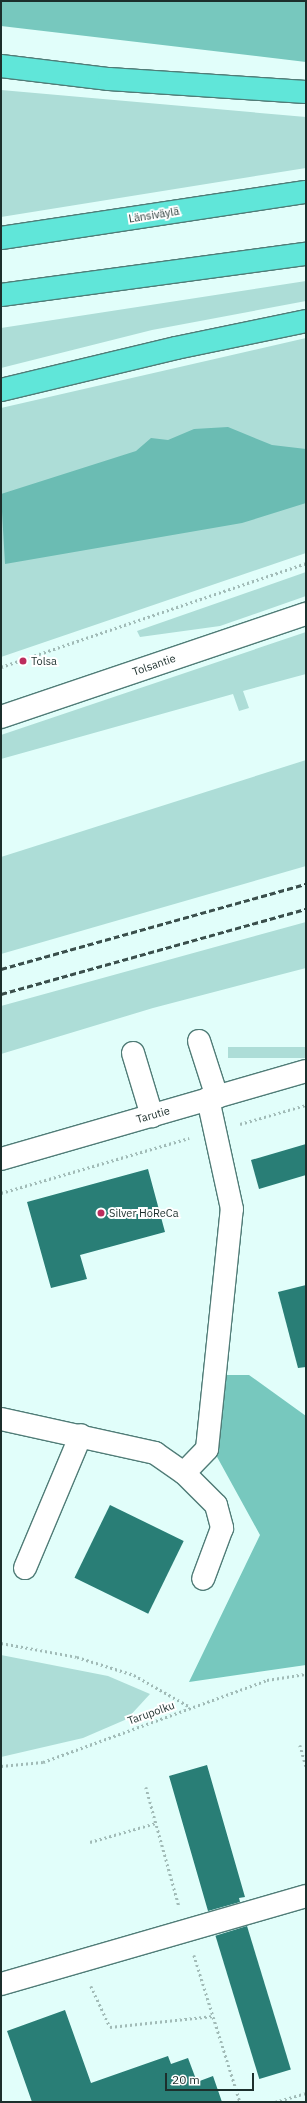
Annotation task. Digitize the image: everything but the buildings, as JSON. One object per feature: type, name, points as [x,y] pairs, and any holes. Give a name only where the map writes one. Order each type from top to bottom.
[{"type":"highway","points":[[1,66],[109,79],[306,92]]},
{"type":"highway","name":"Länsiväylä","points":[[1,238],[306,192]]},
{"type":"highway","points":[[1,294],[306,254]]},
{"type":"highway","points":[[1,390],[176,348],[306,321]]},
{"type":"street","name":"Tolsantie","points":[[1,717],[306,614]]},
{"type":"street","points":[[184,1473],[207,1449],[232,1209],[215,1130],[212,1098],[199,1041]]},
{"type":"street","points":[[133,1054],[152,1116]]},
{"type":"street","name":"Tarutie","points":[[1,1159],[306,1071]]},
{"type":"street","points":[[1,1419],[80,1435],[155,1453],[184,1473],[216,1505],[222,1528],[203,1579]]},
{"type":"street","points":[[25,1568],[80,1435]]},
{"type":"street","points":[[1,1984],[306,1896]]},
{"type":"path","points":[[1,668],[306,563]]},
{"type":"path","points":[[1,1193],[215,1130],[306,1105]]},
{"type":"path","points":[[1,1643],[77,1657],[134,1675],[190,1708]]},
{"type":"path","name":"Tarupolku","points":[[1,1766],[43,1762],[267,1680],[306,1674]]},
{"type":"path","points":[[300,1745],[306,1766]]},
{"type":"path","points":[[90,1842],[156,1823]]},
{"type":"path","points":[[80,1962],[110,2028],[213,2016]]},
{"type":"path","points":[[275,2102],[306,2093]]},
{"type":"shaded area","points":[[1,1],[306,1],[306,62],[1,26]]},
{"type":"shaded area","points":[[1,90],[306,117],[306,168],[1,217]]},
{"type":"shaded area","points":[[306,281],[306,301],[152,330],[1,368],[1,328]]},
{"type":"shaded area","points":[[306,338],[306,553],[1,657],[1,408]]},
{"type":"shaded area","points":[[228,427],[272,445],[306,449],[306,503],[242,523],[5,564],[1,494],[136,451],[151,438],[168,440],[194,429]]},
{"type":"shaded area","points":[[306,572],[306,596],[220,626],[140,637],[137,631]]},
{"type":"shaded area","points":[[306,632],[306,674],[243,691],[249,708],[239,711],[233,694],[1,759],[1,735]]},
{"type":"shaded area","points":[[306,760],[306,866],[1,954],[1,857]]},
{"type":"shaded area","points":[[306,922],[306,968],[153,1008],[1,1054],[1,1006]]},
{"type":"shaded area","points":[[228,1047],[306,1047],[306,1058],[228,1058]]},
{"type":"shaded area","points":[[226,1375],[249,1375],[306,1416],[306,1665],[189,1682],[260,1535],[216,1455]]},
{"type":"shaded area","points":[[1,1655],[108,1676],[150,1694],[127,1719],[83,1738],[1,1757]]},
{"type":"railway","points":[[1,969],[306,884]]},
{"type":"railway","points":[[1,994],[306,909]]},
{"type":"place","name":"Tolsa","points":[[23,661]]},
{"type":"place","name":"Silver HoReCa","points":[[101,1213]]}]
